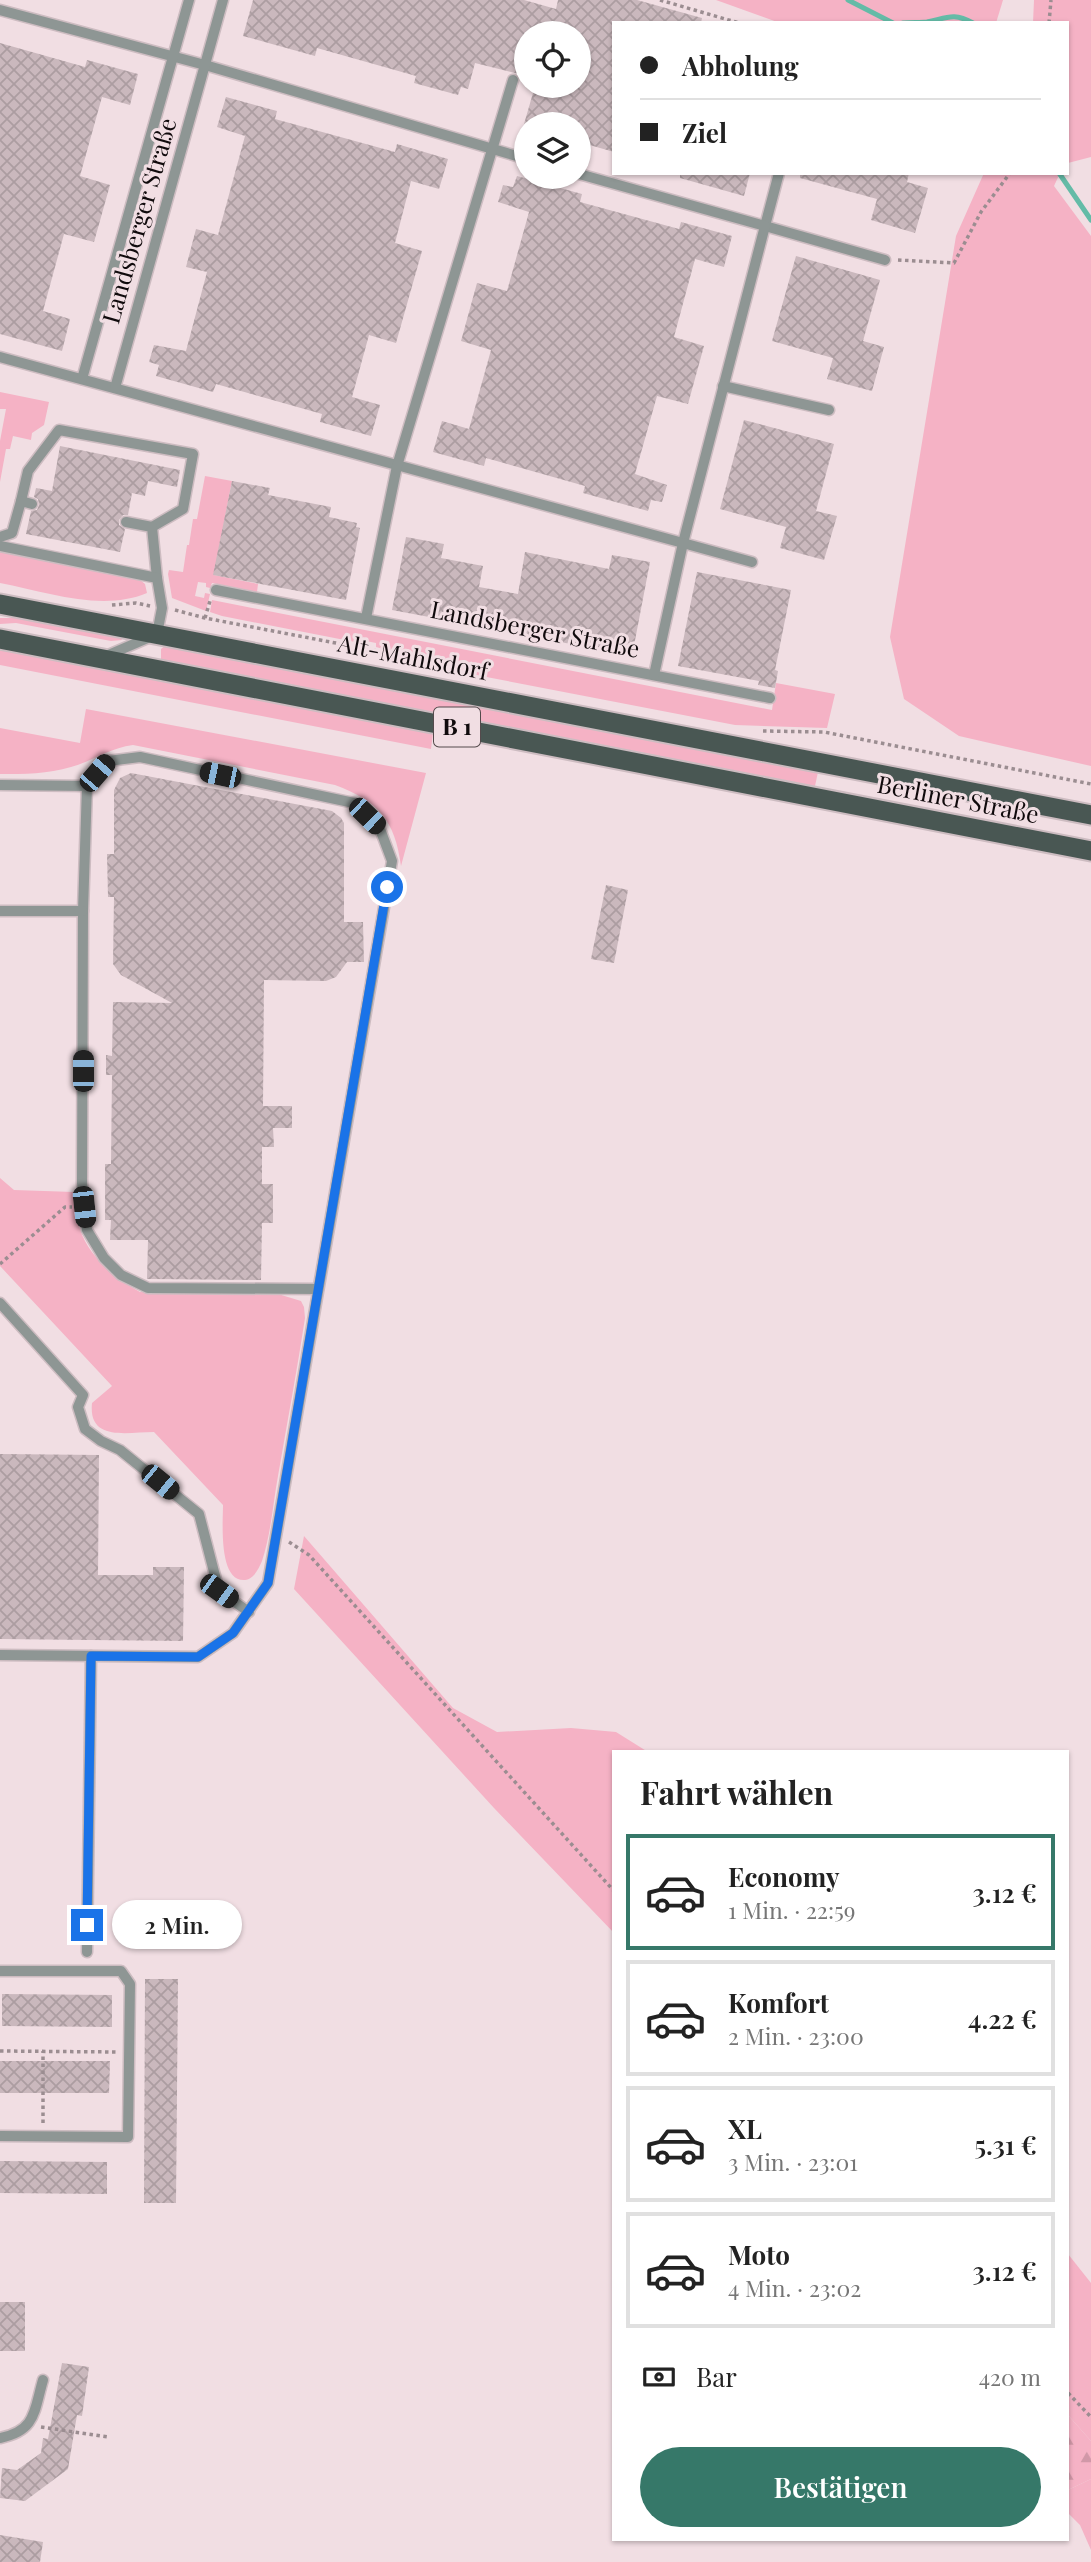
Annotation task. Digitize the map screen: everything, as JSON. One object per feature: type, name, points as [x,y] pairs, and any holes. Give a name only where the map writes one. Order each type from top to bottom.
[{"type":"main road","name":"Alt-Mahlsdorf","points":[[0,604],[817,762]]},
{"type":"main road","name":"B 1","points":[[0,639],[99,658]]},
{"type":"main road","name":"Berliner Straße","points":[[99,658],[1091,851]]},
{"type":"main road","name":"Berliner Straße","points":[[817,762],[1091,815]]},
{"type":"lane","points":[[82,379],[189,0]]},
{"type":"lane","name":"Landsberger Straße","points":[[115,388],[223,0]]},
{"type":"lane","points":[[0,10],[174,56],[514,156]]},
{"type":"lane","points":[[366,618],[397,466],[513,80]]},
{"type":"lane","name":"Landsberger Straße","points":[[654,675],[682,543],[778,175]]},
{"type":"lane","points":[[591,177],[885,260]]},
{"type":"lane","points":[[0,357],[752,562]]},
{"type":"lane","points":[[723,386],[829,410]]},
{"type":"lane","points":[[0,537],[12,533],[28,471],[59,430],[193,454],[183,509],[152,527],[126,522]]},
{"type":"lane","points":[[21,502],[32,504]]},
{"type":"lane","points":[[99,658],[157,634],[162,608],[152,527]]},
{"type":"lane","points":[[0,546],[157,578]]},
{"type":"lane","name":"Landsberger Straße","points":[[216,590],[770,698]]},
{"type":"lane","points":[[0,1655],[198,1657],[233,1633],[268,1583],[392,861],[380,829],[354,803],[140,757],[108,761],[86,786],[82,1184],[86,1230],[104,1258],[121,1275],[148,1288],[318,1289]]},
{"type":"lane","points":[[0,785],[86,786]]},
{"type":"lane","points":[[0,911],[83,911]]},
{"type":"lane","points":[[0,1303],[83,1395],[78,1407],[85,1429],[120,1450],[199,1514],[219,1591],[249,1612]]},
{"type":"lane","points":[[86,1952],[91,1656]]},
{"type":"lane","points":[[0,1971],[121,1971],[130,1984],[128,2137],[0,2136]]},
{"type":"lane","points":[[0,2438],[15,2435],[28,2426],[43,2380]]},
{"type":"path","points":[[660,0],[731,21]]},
{"type":"path","points":[[1049,21],[1051,0]]},
{"type":"path","points":[[885,260],[954,263],[981,212],[1009,175]]},
{"type":"path","points":[[756,730],[824,732],[1091,785]]},
{"type":"path","points":[[0,1265],[65,1207],[84,1207]]},
{"type":"path","points":[[276,1538],[292,1543],[309,1555],[612,1889]]},
{"type":"path","points":[[0,2051],[129,2052]]},
{"type":"path","points":[[43,2051],[43,2136]]},
{"type":"path","points":[[1069,2394],[1091,2417]]},
{"type":"path","points":[[28,2426],[108,2437]]},
{"type":"green space","points":[[716,0],[1003,0],[997,21],[774,21]]},
{"type":"green space","points":[[1034,0],[1091,0],[1091,157],[1069,163],[1069,21],[1033,21]]},
{"type":"green space","points":[[983,175],[1059,175],[1054,186],[1091,236],[1091,766],[959,736],[904,699],[890,637],[956,236]]},
{"type":"green space","points":[[0,392],[49,402],[44,425],[32,433],[31,440],[13,436],[10,449],[6,449],[0,482],[0,441],[6,409],[0,409]]},
{"type":"green space","points":[[205,476],[232,481],[214,575],[258,584],[257,592],[212,583],[210,588],[206,587],[206,583],[198,582],[195,596],[204,598],[205,593],[210,594],[206,611],[172,598],[168,574],[169,570],[183,572],[187,545],[193,519],[197,519]]},
{"type":"green space","points":[[0,551],[139,579],[145,584],[147,593],[112,601],[93,601],[0,583]]},
{"type":"green space","points":[[212,600],[772,710],[776,683],[835,694],[827,728],[735,725],[476,675],[376,647],[376,643],[361,640],[360,643],[222,616],[210,612]]},
{"type":"green space","points":[[0,618],[25,618],[120,636],[122,640],[111,641],[16,623],[0,624]]},
{"type":"green space","points":[[166,645],[818,772],[815,786],[161,660],[161,649]]},
{"type":"green space","points":[[0,649],[433,733],[431,749],[0,665]]},
{"type":"green space","points":[[86,709],[426,773],[401,866],[394,836],[382,814],[363,798],[335,785],[133,745],[62,769],[0,774],[0,728],[80,743]]},
{"type":"green space","points":[[0,1178],[14,1190],[74,1192],[79,1196],[79,1225],[90,1249],[113,1274],[140,1292],[278,1294],[301,1301],[305,1318],[270,1529],[262,1561],[251,1578],[236,1578],[226,1562],[223,1505],[154,1432],[111,1432],[96,1424],[92,1415],[92,1403],[112,1386],[0,1266]]},
{"type":"green space","points":[[304,1536],[453,1708],[497,1732],[571,1728],[616,1732],[645,1750],[612,1750],[612,1931],[494,1808],[294,1589]]},
{"type":"green space","points":[[1069,2255],[1091,2283],[1091,2441],[1069,2416]]},
{"type":"green space","points":[[1069,2416],[1091,2441],[1091,2479],[1069,2490]]},
{"type":"green space","points":[[1091,2479],[1091,2550],[1080,2525],[1069,2514],[1069,2490]]},
{"type":"building","points":[[253,0],[524,0],[556,9],[558,0],[637,0],[702,18],[701,21],[612,21],[612,151],[591,145],[591,112],[527,112],[532,98],[591,98],[591,21],[514,21],[514,73],[475,63],[468,89],[461,87],[458,95],[414,83],[416,76],[317,48],[315,56],[243,36]]},
{"type":"building","points":[[0,43],[85,67],[87,60],[138,74],[130,105],[102,97],[80,176],[110,185],[94,242],[64,234],[43,311],[70,319],[62,351],[0,334]]},
{"type":"building","points":[[226,97],[277,111],[275,119],[395,152],[397,144],[448,159],[439,189],[411,181],[395,243],[422,251],[396,343],[369,335],[352,397],[380,405],[371,436],[320,422],[322,414],[216,384],[213,392],[156,376],[159,365],[149,362],[154,345],[186,351],[207,272],[186,267],[196,229],[218,235],[245,136],[217,127]]},
{"type":"building","points":[[680,175],[749,175],[744,196],[680,178]]},
{"type":"building","points":[[800,175],[909,175],[907,182],[928,188],[915,233],[871,220],[877,199],[800,178]]},
{"type":"building","points":[[514,184],[514,189],[564,189],[582,194],[580,202],[679,229],[681,222],[732,236],[724,267],[695,259],[674,337],[704,346],[688,404],[657,396],[635,474],[667,485],[662,502],[651,500],[648,511],[583,493],[585,486],[486,458],[484,466],[433,452],[442,421],[469,429],[491,350],[461,341],[477,283],[507,291],[529,212],[498,202],[503,185],[513,187]]},
{"type":"building","points":[[796,256],[880,280],[863,341],[884,347],[872,391],[827,379],[833,358],[772,341]]},
{"type":"building","points":[[744,420],[834,444],[816,511],[837,516],[824,560],[780,548],[786,527],[720,509]]},
{"type":"building","points":[[60,446],[180,470],[177,487],[148,481],[145,496],[132,493],[128,515],[123,515],[119,520],[119,525],[125,529],[120,552],[26,534],[31,511],[37,510],[39,505],[38,499],[34,497],[36,488],[52,491]]},
{"type":"building","points":[[232,481],[270,488],[268,495],[331,507],[329,517],[357,523],[356,527],[360,528],[346,600],[213,575]]},
{"type":"building","points":[[406,537],[444,544],[441,558],[483,566],[479,587],[518,594],[525,552],[609,569],[612,555],[650,562],[632,656],[499,630],[499,633],[482,630],[482,627],[392,610]]},
{"type":"building","points":[[697,572],[791,590],[775,670],[778,671],[775,688],[758,685],[759,681],[678,666]]},
{"type":"building","points":[[131,773],[332,811],[344,823],[344,922],[363,922],[364,962],[347,962],[336,977],[326,981],[264,980],[263,1106],[292,1106],[292,1128],[273,1128],[274,1147],[262,1147],[262,1184],[273,1184],[273,1223],[262,1223],[261,1280],[147,1279],[148,1240],[110,1240],[111,1220],[105,1220],[105,1164],[111,1164],[112,1075],[106,1075],[106,1055],[112,1056],[113,1002],[172,1003],[121,975],[113,964],[114,897],[108,897],[107,854],[114,854],[114,790],[120,778]]},
{"type":"building","points":[[606,885],[628,890],[614,963],[591,959]]},
{"type":"building","points":[[0,1454],[99,1455],[98,1575],[153,1575],[153,1567],[184,1567],[183,1641],[0,1639]]},
{"type":"building","points":[[145,1979],[178,1979],[176,2203],[144,2203]]},
{"type":"building","points":[[2,1994],[112,1995],[112,2027],[2,2026]]},
{"type":"building","points":[[0,2061],[110,2061],[109,2093],[0,2093]]},
{"type":"building","points":[[0,2161],[107,2162],[107,2194],[0,2193]]},
{"type":"building","points":[[0,2302],[25,2302],[25,2351],[0,2351]]},
{"type":"building","points":[[62,2363],[89,2367],[82,2416],[77,2415],[68,2469],[25,2501],[0,2498],[2,2468],[17,2470],[41,2453],[43,2438],[48,2439]]},
{"type":"building","points":[[0,2535],[43,2542],[40,2562],[0,2562]]},
{"type":"waterway","points":[[848,0],[889,21]]},
{"type":"waterway","points":[[932,21],[955,17],[968,21]]},
{"type":"waterway","points":[[1060,175],[1091,220]]},
{"type":"route","points":[[87,1925],[91,1656],[198,1657],[233,1633],[268,1583],[387,887]]}]
